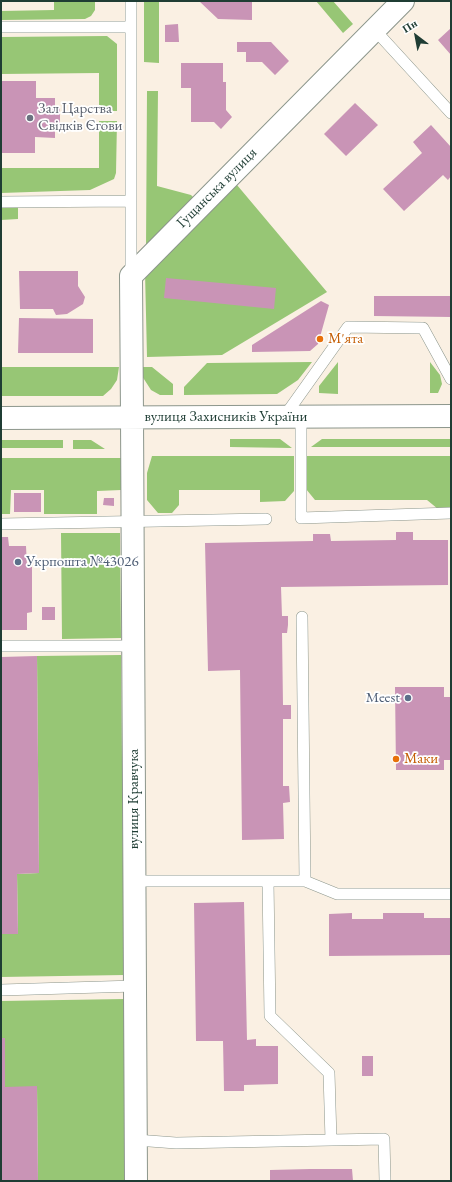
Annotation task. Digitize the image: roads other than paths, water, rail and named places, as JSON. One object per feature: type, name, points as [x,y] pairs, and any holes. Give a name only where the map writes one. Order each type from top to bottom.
[{"type":"street","name":"Гущанська вулиця","points":[[131,276],[403,1]]},
{"type":"street","points":[[131,276],[132,417]]},
{"type":"street","name":"вулиця Захисників України","points":[[1,418],[451,416]]},
{"type":"street","name":"вулиця Кравчука","points":[[132,417],[136,1181]]},
{"type":"lane","points":[[131,1],[131,276]]},
{"type":"lane","points":[[1,28],[131,27]]},
{"type":"lane","points":[[374,29],[451,113]]},
{"type":"lane","points":[[1,202],[131,201]]},
{"type":"lane","points":[[451,379],[423,328],[348,327],[292,417],[301,518],[451,513]]},
{"type":"lane","points":[[1,524],[266,519]]},
{"type":"lane","points":[[302,617],[305,881]]},
{"type":"lane","points":[[1,646],[133,646]]},
{"type":"lane","points":[[134,881],[305,881],[337,894],[451,894]]},
{"type":"lane","points":[[268,881],[270,1016],[329,1073],[331,1140]]},
{"type":"lane","points":[[1,990],[135,986]]},
{"type":"lane","points":[[136,1140],[176,1143],[384,1139],[385,1181]]},
{"type":"place","name":"Зал Царства Свідків Єгови","points":[[30,118]]},
{"type":"place","name":"М'ята","points":[[320,339]]},
{"type":"place","name":"Укрпошта №43026","points":[[18,562]]},
{"type":"place","name":"Meest","points":[[408,698]]},
{"type":"place","name":"Маки","points":[[396,759]]}]
